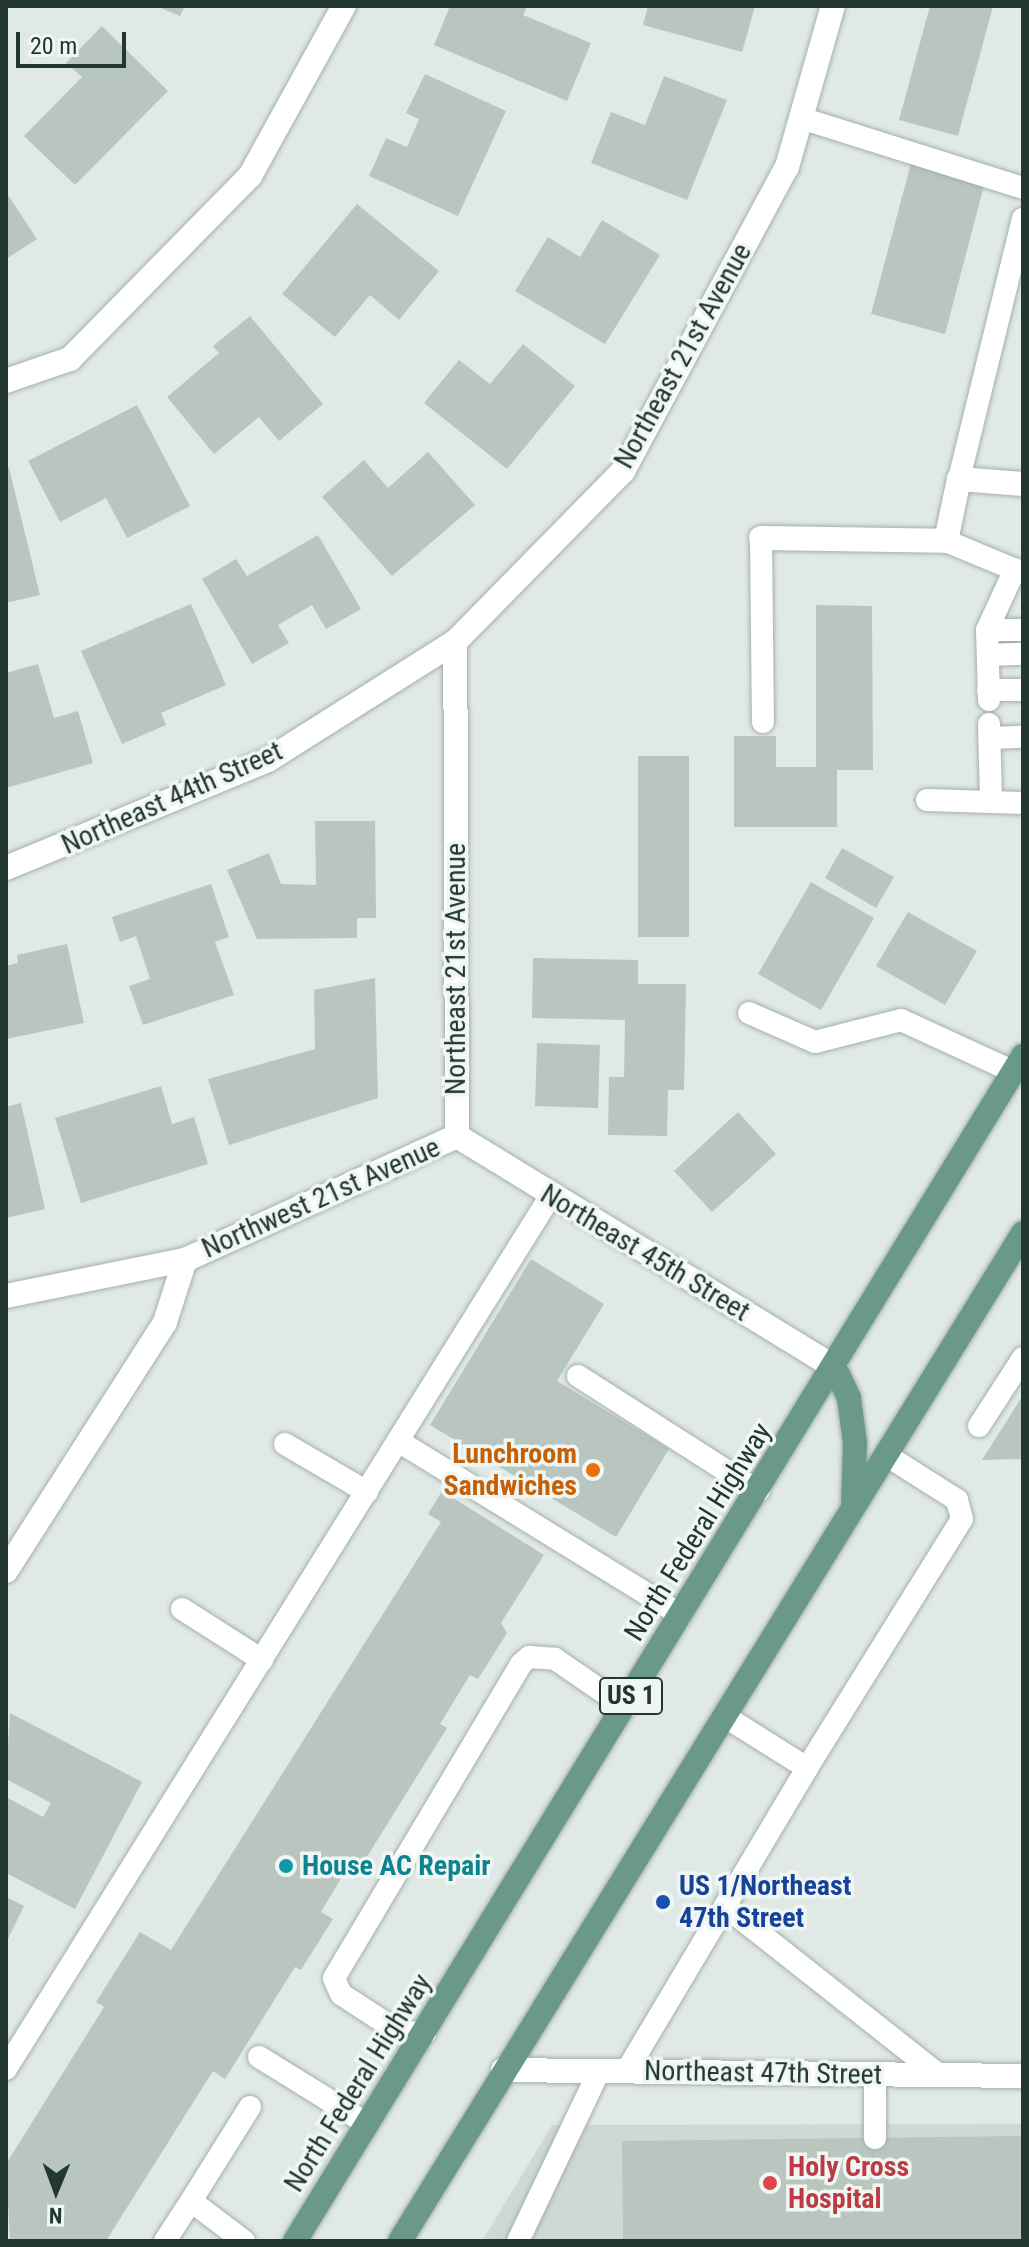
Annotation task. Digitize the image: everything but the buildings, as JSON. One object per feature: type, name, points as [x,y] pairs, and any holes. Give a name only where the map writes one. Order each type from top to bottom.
[{"type":"main road","name":"North Federal Highway","points":[[295,2241],[835,1368],[1019,1064]]},
{"type":"main road","points":[[400,2241],[1023,1233]]},
{"type":"main road","points":[[835,1368],[849,1398],[855,1443],[853,1510]]},
{"type":"street","points":[[6,381],[70,359],[250,176],[344,6]]},
{"type":"street","name":"Northeast 21st Avenue","points":[[457,1136],[455,642],[623,471],[787,167],[833,6]]},
{"type":"street","points":[[761,538],[946,541],[959,479],[1023,484]]},
{"type":"street","name":"Northeast 44th Street","points":[[6,868],[268,760],[455,642]]},
{"type":"street","name":"Northeast 45th Street","points":[[457,1136],[835,1368]]},
{"type":"street","name":"Northwest 21st Avenue","points":[[185,1260],[457,1136]]},
{"type":"street","points":[[6,1296],[185,1260],[165,1322],[6,1571]]},
{"type":"street","name":"Northeast 47th Street","points":[[503,2070],[1023,2076]]},
{"type":"lane","points":[[801,118],[1023,188]]},
{"type":"lane","points":[[959,479],[1023,219]]},
{"type":"lane","points":[[761,538],[763,722]]},
{"type":"lane","points":[[946,541],[1019,571],[987,630],[989,695],[1023,690]]},
{"type":"lane","points":[[987,630],[1023,630]]},
{"type":"lane","points":[[988,655],[1023,654]]},
{"type":"lane","points":[[991,800],[990,731],[1023,737]]},
{"type":"lane","points":[[927,800],[1023,803]]},
{"type":"lane","points":[[749,1013],[815,1042],[901,1020],[1019,1064]]},
{"type":"lane","points":[[6,2069],[551,1195]]},
{"type":"lane","points":[[979,1426],[1023,1358]]},
{"type":"lane","points":[[578,1376],[758,1491]]},
{"type":"lane","points":[[398,1441],[681,1615]]},
{"type":"lane","points":[[285,1444],[367,1492]]},
{"type":"lane","points":[[626,2072],[807,1768],[962,1519],[957,1500],[886,1455]]},
{"type":"lane","points":[[182,1609],[262,1660]]},
{"type":"lane","points":[[425,2033],[399,2032],[341,1994],[334,1978],[513,1678],[529,1657],[555,1659],[625,1707]]},
{"type":"lane","points":[[724,1716],[807,1768]]},
{"type":"lane","points":[[725,1906],[939,2075]]},
{"type":"lane","points":[[259,2057],[367,2124]]},
{"type":"lane","points":[[518,2241],[599,2071]]},
{"type":"lane","points":[[875,2074],[875,2138]]},
{"type":"lane","points":[[165,2241],[250,2107]]},
{"type":"lane","points":[[191,2201],[244,2241]]},
{"type":"shaded area","name":"Holy Cross Hospital","points":[[1023,2124],[1023,2241],[482,2241],[552,2125]]},
{"type":"place","name":"Lunchroom Sandwiches","points":[[593,1470]]},
{"type":"place","name":"House AC Repair","points":[[286,1866]]},
{"type":"place","name":"US 1/Northeast 47th Street","points":[[663,1902]]},
{"type":"place","name":"Holy Cross Hospital","points":[[770,2183]]}]
